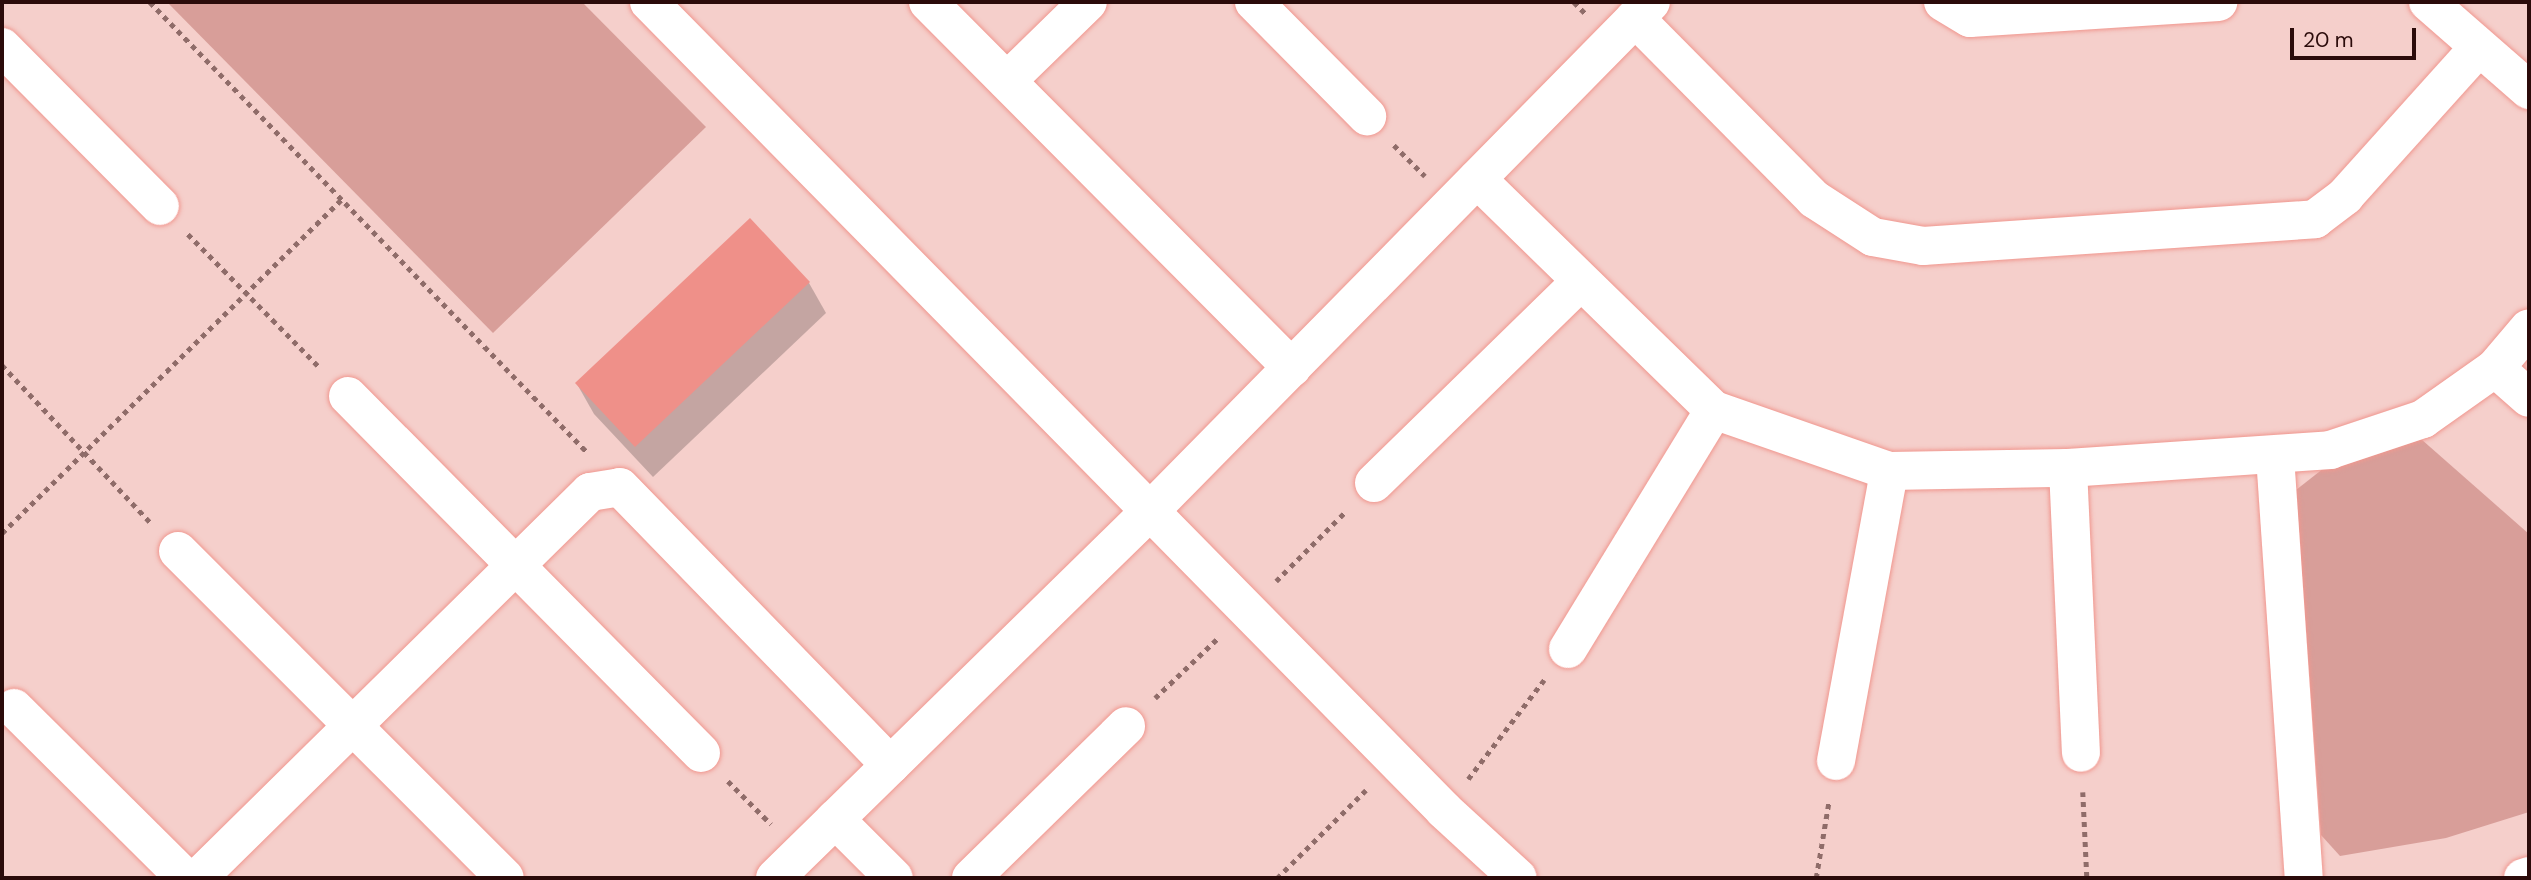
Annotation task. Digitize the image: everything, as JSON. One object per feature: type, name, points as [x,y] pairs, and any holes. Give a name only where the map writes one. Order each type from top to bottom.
[{"type":"street","points":[[649,2],[1444,810],[1518,878]]},
{"type":"street","points":[[928,2],[1292,368]]},
{"type":"street","points":[[1007,81],[1088,2]]},
{"type":"street","points":[[1254,2],[1367,116]]},
{"type":"street","points":[[1944,2],[1970,18],[2218,2]]},
{"type":"street","points":[[2428,2],[2529,90]]},
{"type":"street","points":[[787,866],[1150,512],[1643,10],[1814,199],[1874,237],[1923,246],[2315,219],[2346,196],[2479,47]]},
{"type":"street","points":[[2,47],[160,206]]},
{"type":"street","points":[[1464,192],[1579,283],[1714,410],[1889,471],[2068,468],[2275,456],[2330,450],[2423,419],[2495,369],[2529,328]]},
{"type":"street","points":[[1374,483],[1579,283]]},
{"type":"street","points":[[2495,369],[2529,398]]},
{"type":"street","points":[[348,396],[701,753]]},
{"type":"street","points":[[1568,649],[1714,410]]},
{"type":"street","points":[[2275,456],[2304,878]]},
{"type":"street","points":[[2068,468],[2081,753]]},
{"type":"street","points":[[1836,761],[1889,471]]},
{"type":"street","points":[[198,878],[590,492],[620,487],[890,765]]},
{"type":"street","points":[[178,551],[505,878]]},
{"type":"street","points":[[14,708],[186,878]]},
{"type":"street","points":[[971,878],[1126,726]]},
{"type":"street","points":[[835,819],[894,878]]},
{"type":"street","points":[[2523,878],[2529,876]]},
{"type":"path","points":[[150,2],[620,487]]},
{"type":"path","points":[[1367,116],[1464,192]]},
{"type":"path","points":[[2,533],[244,292],[342,200]]},
{"type":"path","points":[[160,206],[348,396]]},
{"type":"path","points":[[2,365],[178,551]]},
{"type":"path","points":[[1126,726],[1248,610],[1374,483]]},
{"type":"path","points":[[1444,810],[1568,649]]},
{"type":"path","points":[[701,753],[787,866]]},
{"type":"path","points":[[2081,753],[2087,878]]},
{"type":"path","points":[[1277,878],[1395,760]]},
{"type":"path","points":[[1816,878],[1836,761]]},
{"type":"shaded area","points":[[167,2],[582,2],[706,127],[493,333]]},
{"type":"shaded area","points":[[2421,439],[2529,534],[2529,812],[2446,838],[2340,856],[2321,835],[2296,490],[2324,468]]},
{"type":"building","points":[[750,218],[810,282],[635,447],[575,383]]}]
